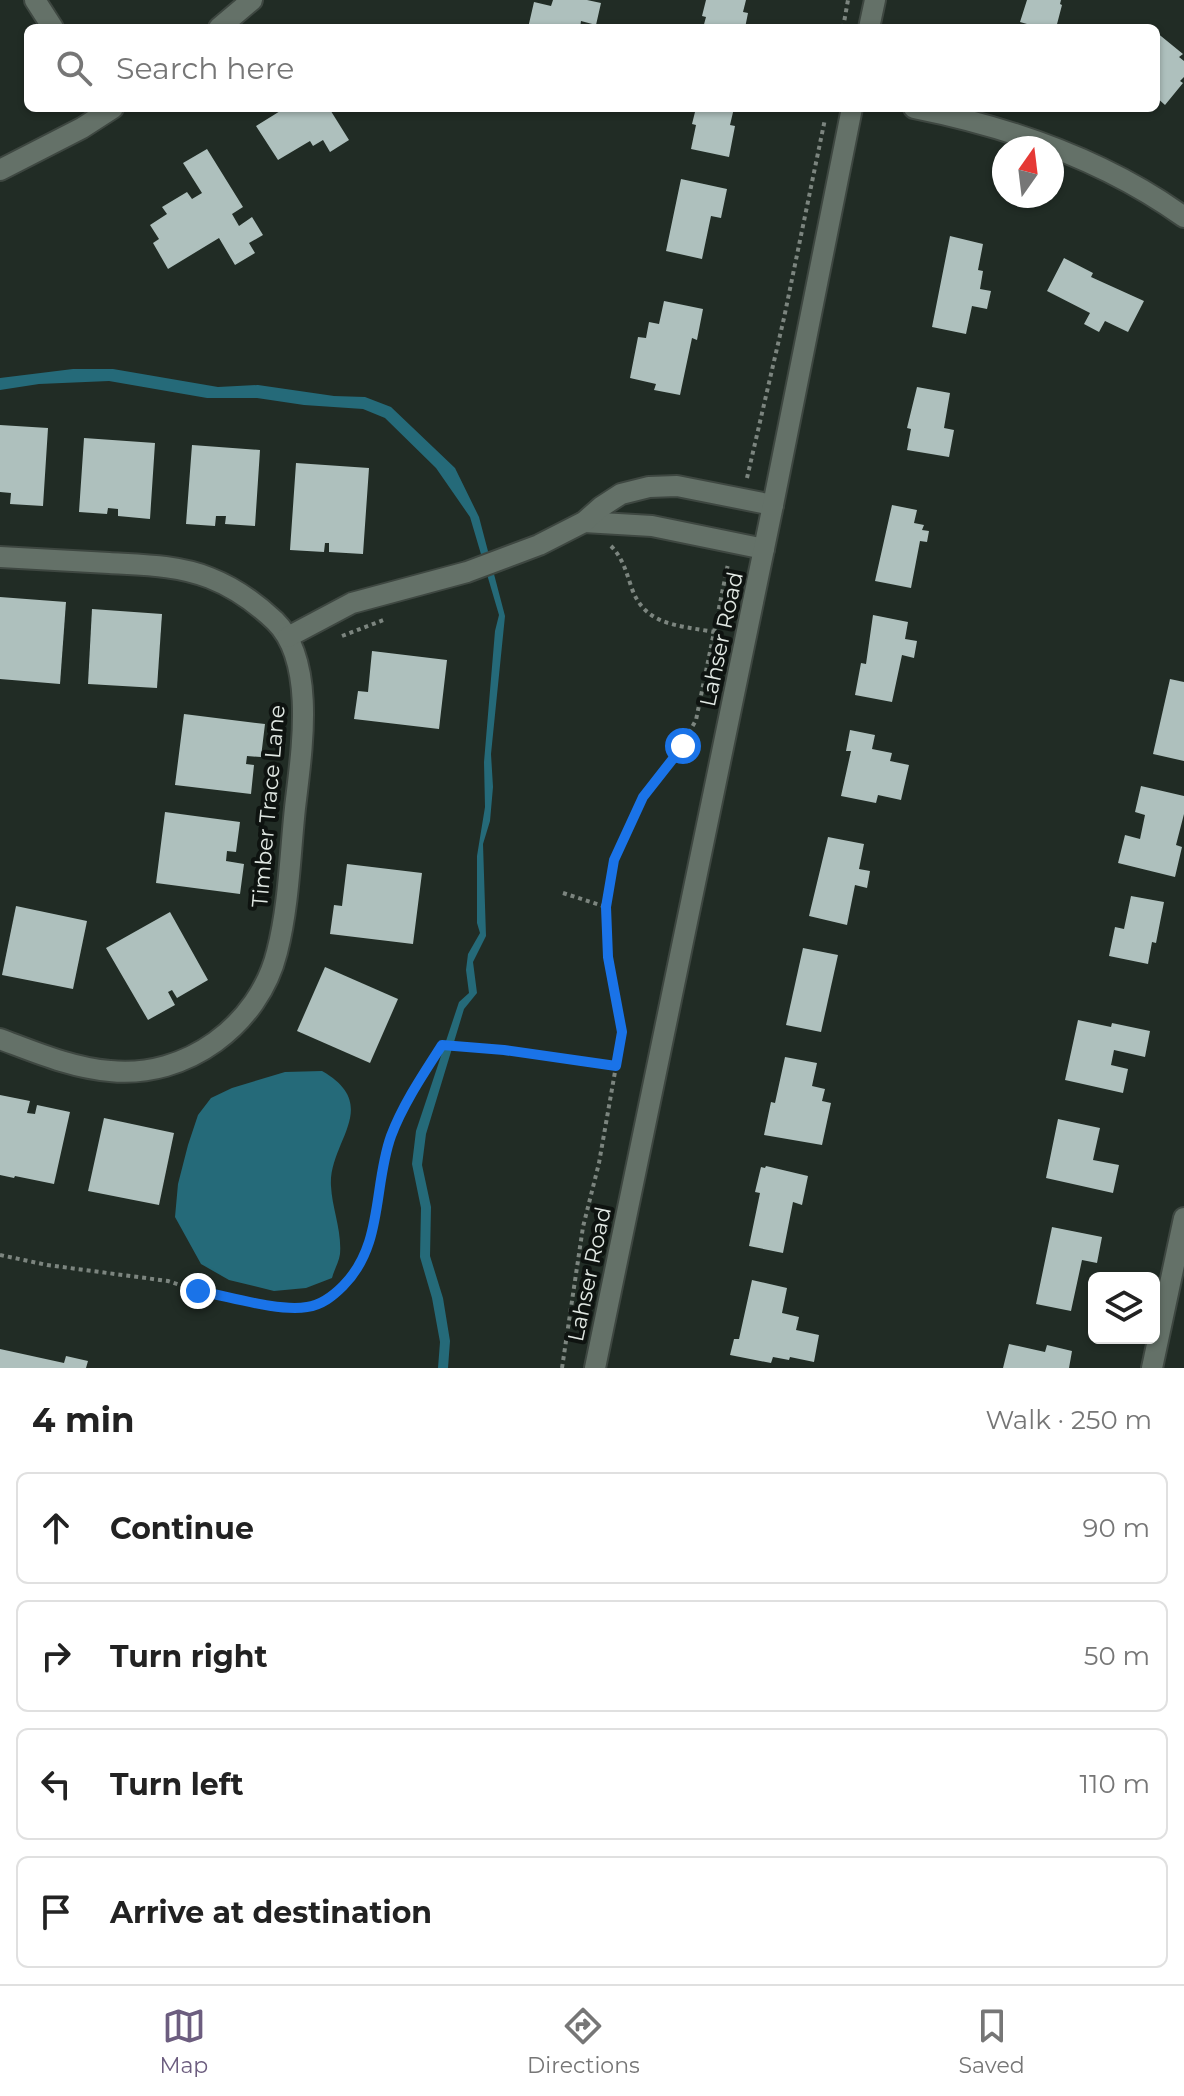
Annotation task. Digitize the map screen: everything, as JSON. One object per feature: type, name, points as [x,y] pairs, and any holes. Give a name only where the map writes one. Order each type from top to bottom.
[{"type":"street","points":[[35,0],[50,24]]},
{"type":"street","points":[[224,24],[252,0]]},
{"type":"street","points":[[870,24],[875,0]]},
{"type":"street","points":[[3,169],[103,112]]},
{"type":"street","name":"Lahser Road","points":[[595,1368],[851,112]]},
{"type":"street","points":[[930,112],[1010,132],[1062,151],[1109,172],[1184,217]]},
{"type":"street","points":[[288,637],[352,603],[467,572],[521,553],[584,522],[621,494],[649,487],[677,486],[773,505]]},
{"type":"street","points":[[584,522],[652,526],[764,549]]},
{"type":"street","name":"Timber Trace Lane","points":[[0,557],[176,568],[211,578],[259,608],[288,637],[298,661],[303,726],[284,915],[277,952],[268,979],[255,1002],[222,1038],[200,1052],[171,1064],[141,1071],[110,1071],[80,1066],[0,1039]]},
{"type":"street","points":[[1152,1368],[1184,1218]]},
{"type":"path","points":[[844,24],[848,0]]},
{"type":"path","points":[[746,482],[784,318],[826,112]]},
{"type":"path","points":[[604,542],[618,553],[637,600],[652,618],[715,632]]},
{"type":"path","points":[[562,1368],[583,1227],[599,1163],[622,1032],[608,957],[606,907],[614,860],[643,797],[677,755],[696,720],[730,557]]},
{"type":"path","points":[[331,642],[391,618]]},
{"type":"path","points":[[563,893],[606,907]]},
{"type":"path","points":[[0,1255],[47,1265],[168,1281],[198,1291],[266,1304],[307,1307],[330,1299],[361,1263],[373,1232],[391,1137],[414,1090],[442,1045],[504,1050],[616,1066]]},
{"type":"water","points":[[73,369],[113,369],[218,387],[258,385],[334,396],[365,397],[391,407],[455,468],[479,517],[505,616],[491,754],[493,787],[490,821],[483,844],[486,936],[473,962],[477,993],[464,1009],[426,1134],[422,1165],[431,1207],[430,1256],[443,1298],[450,1341],[448,1368],[438,1368],[440,1342],[420,1257],[421,1208],[412,1164],[416,1131],[459,1002],[469,993],[466,970],[468,954],[480,933],[477,923],[477,856],[485,807],[484,762],[499,615],[470,517],[436,468],[385,418],[363,409],[257,398],[207,398],[109,381],[39,384],[0,390],[0,378]]},
{"type":"water","points":[[322,1071],[340,1084],[349,1098],[351,1111],[332,1170],[331,1186],[340,1245],[332,1278],[306,1288],[274,1291],[229,1280],[201,1264],[175,1217],[178,1184],[198,1115],[211,1098],[232,1088],[285,1072]]},
{"type":"building","points":[[553,0],[601,3],[596,24],[581,21],[581,24],[529,24],[534,2],[551,6]]},
{"type":"building","points":[[706,0],[746,0],[743,12],[748,13],[746,24],[704,24],[706,17],[702,16]]},
{"type":"building","points":[[1027,0],[1061,0],[1057,24],[1020,22]]},
{"type":"building","points":[[1160,35],[1183,54],[1179,57],[1184,61],[1184,77],[1180,81],[1183,83],[1165,105],[1160,101]]},
{"type":"building","points":[[279,112],[332,112],[349,140],[330,152],[323,140],[313,146],[310,141],[278,160],[256,126]]},
{"type":"building","points":[[695,112],[733,112],[730,125],[735,126],[729,157],[691,149],[696,125],[692,124]]},
{"type":"building","points":[[207,149],[243,207],[232,214],[239,226],[252,217],[263,235],[249,243],[255,253],[235,265],[219,238],[168,269],[153,243],[159,239],[150,225],[167,214],[162,207],[187,192],[192,199],[202,193],[183,163]]},
{"type":"building","points":[[681,179],[727,189],[721,218],[711,216],[702,259],[666,251]]},
{"type":"building","points":[[950,236],[983,244],[978,270],[983,271],[980,289],[991,291],[987,309],[972,306],[966,334],[932,327]]},
{"type":"building","points":[[1064,258],[1093,273],[1091,277],[1144,301],[1128,332],[1105,321],[1099,332],[1084,324],[1090,313],[1047,291]]},
{"type":"building","points":[[664,301],[703,309],[697,340],[692,338],[680,395],[654,390],[656,384],[630,378],[638,337],[646,338],[649,322],[659,324]]},
{"type":"building","points":[[917,387],[950,393],[944,428],[954,430],[949,457],[907,450],[911,429],[907,428]]},
{"type":"building","points":[[0,425],[48,428],[43,506],[10,504],[11,493],[0,492]]},
{"type":"building","points":[[84,438],[155,443],[150,519],[118,516],[118,509],[108,508],[107,514],[79,512]]},
{"type":"building","points":[[192,445],[260,450],[255,526],[225,524],[226,516],[216,516],[215,526],[186,524]]},
{"type":"building","points":[[296,463],[369,468],[363,554],[329,552],[329,543],[325,543],[324,552],[290,550]]},
{"type":"building","points":[[892,505],[917,510],[914,523],[924,525],[922,530],[929,531],[927,542],[920,541],[911,588],[875,581]]},
{"type":"building","points":[[0,597],[66,602],[60,684],[0,679]]},
{"type":"building","points":[[92,609],[162,614],[157,688],[88,684]]},
{"type":"building","points":[[873,615],[908,622],[905,639],[917,641],[914,658],[902,655],[892,702],[855,695],[861,663],[866,664]]},
{"type":"building","points":[[372,651],[447,660],[439,729],[354,719],[358,691],[368,692]]},
{"type":"building","points":[[1170,679],[1184,682],[1184,761],[1153,754]]},
{"type":"building","points":[[184,714],[265,724],[261,757],[247,756],[246,764],[254,765],[251,794],[175,785]]},
{"type":"building","points":[[850,730],[875,735],[872,749],[892,753],[890,761],[909,765],[901,800],[878,795],[876,803],[841,796],[851,751],[846,751]]},
{"type":"building","points":[[1141,786],[1184,796],[1184,814],[1176,845],[1182,847],[1175,877],[1118,863],[1125,835],[1140,839],[1145,815],[1135,812]]},
{"type":"building","points":[[165,812],[240,822],[236,852],[227,851],[226,861],[244,864],[240,894],[156,883]]},
{"type":"building","points":[[828,837],[864,844],[859,869],[870,871],[867,888],[855,885],[847,925],[809,916]]},
{"type":"building","points":[[347,864],[422,873],[413,944],[330,934],[334,905],[342,906]]},
{"type":"building","points":[[1131,896],[1164,902],[1156,943],[1152,942],[1148,964],[1109,956],[1115,927],[1124,929]]},
{"type":"building","points":[[16,906],[87,921],[73,989],[2,975]]},
{"type":"building","points":[[170,912],[208,980],[177,998],[172,990],[168,992],[175,1005],[148,1020],[106,948]]},
{"type":"building","points":[[803,948],[838,955],[821,1032],[786,1025]]},
{"type":"building","points":[[325,967],[398,999],[370,1063],[297,1031]]},
{"type":"building","points":[[1078,1020],[1150,1031],[1145,1057],[1114,1050],[1111,1065],[1128,1069],[1123,1093],[1065,1080]]},
{"type":"building","points":[[785,1057],[817,1063],[812,1086],[825,1089],[822,1101],[831,1103],[822,1145],[764,1135]]},
{"type":"building","points":[[0,1095],[30,1101],[27,1113],[35,1114],[37,1105],[70,1112],[54,1184],[0,1175]]},
{"type":"building","points":[[104,1118],[174,1133],[159,1205],[88,1191]]},
{"type":"building","points":[[1058,1119],[1100,1128],[1093,1160],[1119,1165],[1113,1193],[1046,1178]]},
{"type":"building","points":[[761,1167],[808,1176],[802,1205],[793,1202],[783,1253],[749,1246],[760,1193],[755,1192]]},
{"type":"building","points":[[1052,1227],[1102,1237],[1097,1263],[1082,1260],[1071,1311],[1036,1304]]},
{"type":"building","points":[[752,1280],[787,1288],[782,1313],[799,1317],[796,1330],[819,1335],[814,1362],[773,1357],[771,1363],[730,1355],[734,1339],[739,1339]]},
{"type":"building","points":[[1009,1344],[1045,1352],[1047,1345],[1072,1351],[1069,1368],[1003,1368]]},
{"type":"building","points":[[0,1349],[64,1363],[66,1356],[88,1361],[86,1368],[0,1368]]},
{"type":"route","points":[[198,1291],[266,1304],[307,1307],[330,1299],[349,1280],[361,1263],[373,1232],[391,1137],[414,1090],[442,1045],[504,1050],[616,1066],[622,1032],[608,957],[606,907],[614,860],[643,797],[683,746]]}]
